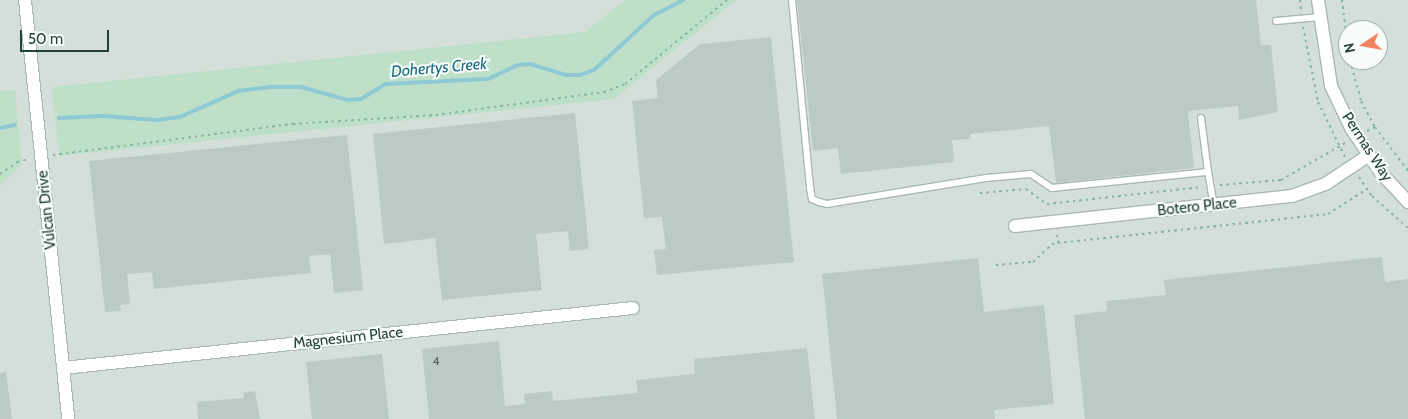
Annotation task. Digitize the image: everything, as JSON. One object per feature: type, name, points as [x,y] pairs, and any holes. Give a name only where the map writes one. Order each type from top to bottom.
[{"type":"street","name":"Vulcan Drive","points":[[25,0],[68,419]]},
{"type":"street","name":"Permas Way","points":[[1318,0],[1331,86],[1351,128],[1369,154],[1408,202]]},
{"type":"street","name":"Botero Place","points":[[1015,226],[1292,196],[1327,183],[1369,154]]},
{"type":"street","name":"Magnesium Place","points":[[63,368],[633,308]]},
{"type":"lane","points":[[792,0],[810,188],[812,198],[819,202],[827,204],[986,178],[1031,174],[1052,188],[1208,172]]},
{"type":"lane","points":[[1276,21],[1320,17]]},
{"type":"lane","points":[[1201,118],[1214,205]]},
{"type":"path","points":[[0,174],[17,162],[41,157],[293,124],[436,115],[604,92],[630,80],[727,0]]},
{"type":"path","points":[[1342,0],[1344,20]]},
{"type":"path","points":[[1353,70],[1362,101],[1375,127]]},
{"type":"path","points":[[996,265],[1033,262],[1052,244],[1058,242],[1328,214],[1367,189]]},
{"type":"path","points":[[1054,203],[1058,242]]},
{"type":"shaded area","points":[[0,0],[1408,0],[1408,419],[0,419]]},
{"type":"green space","points":[[625,0],[736,0],[614,99],[59,156],[52,87],[585,32]]},
{"type":"green space","points":[[15,90],[22,164],[0,185],[0,91]]},
{"type":"building","points":[[797,0],[1256,0],[1261,45],[1271,45],[1278,112],[1239,120],[1238,106],[1188,111],[1194,168],[1056,183],[1049,126],[970,134],[970,139],[952,140],[954,162],[841,174],[838,148],[813,151]]},
{"type":"building","points":[[771,37],[794,262],[657,275],[654,250],[666,249],[662,217],[644,218],[632,101],[658,98],[656,80],[700,44]]},
{"type":"building","points":[[575,113],[589,249],[570,251],[568,231],[536,234],[542,290],[442,300],[435,238],[384,244],[373,134]]},
{"type":"building","points":[[347,135],[363,290],[334,293],[330,254],[309,256],[311,273],[154,289],[152,272],[127,274],[130,304],[120,305],[121,311],[105,312],[89,161]]},
{"type":"building","points":[[1382,257],[1385,282],[1408,279],[1408,419],[1085,419],[1074,315],[1107,311],[1106,301],[1166,295],[1164,280]]},
{"type":"building","points":[[978,258],[984,312],[1044,305],[1054,404],[994,410],[995,419],[837,419],[822,274]]},
{"type":"building","points":[[499,341],[505,406],[525,404],[524,394],[552,391],[553,401],[638,393],[636,380],[695,374],[694,359],[807,348],[815,419],[429,419],[422,349]]},
{"type":"building","points":[[382,354],[389,419],[312,419],[306,362]]},
{"type":"building","points":[[6,372],[12,419],[0,419],[0,373]]},
{"type":"building","points":[[255,391],[260,419],[198,419],[197,402],[244,398],[243,393]]},
{"type":"waterway","name":"Dohertys Creek","points":[[59,118],[103,116],[156,120],[180,117],[238,91],[269,87],[301,87],[348,100],[361,99],[386,84],[488,79],[518,65],[530,64],[567,75],[580,75],[594,70],[654,15],[683,0]]},
{"type":"waterway","name":"Dohertys Creek","points":[[0,128],[15,125]]}]
